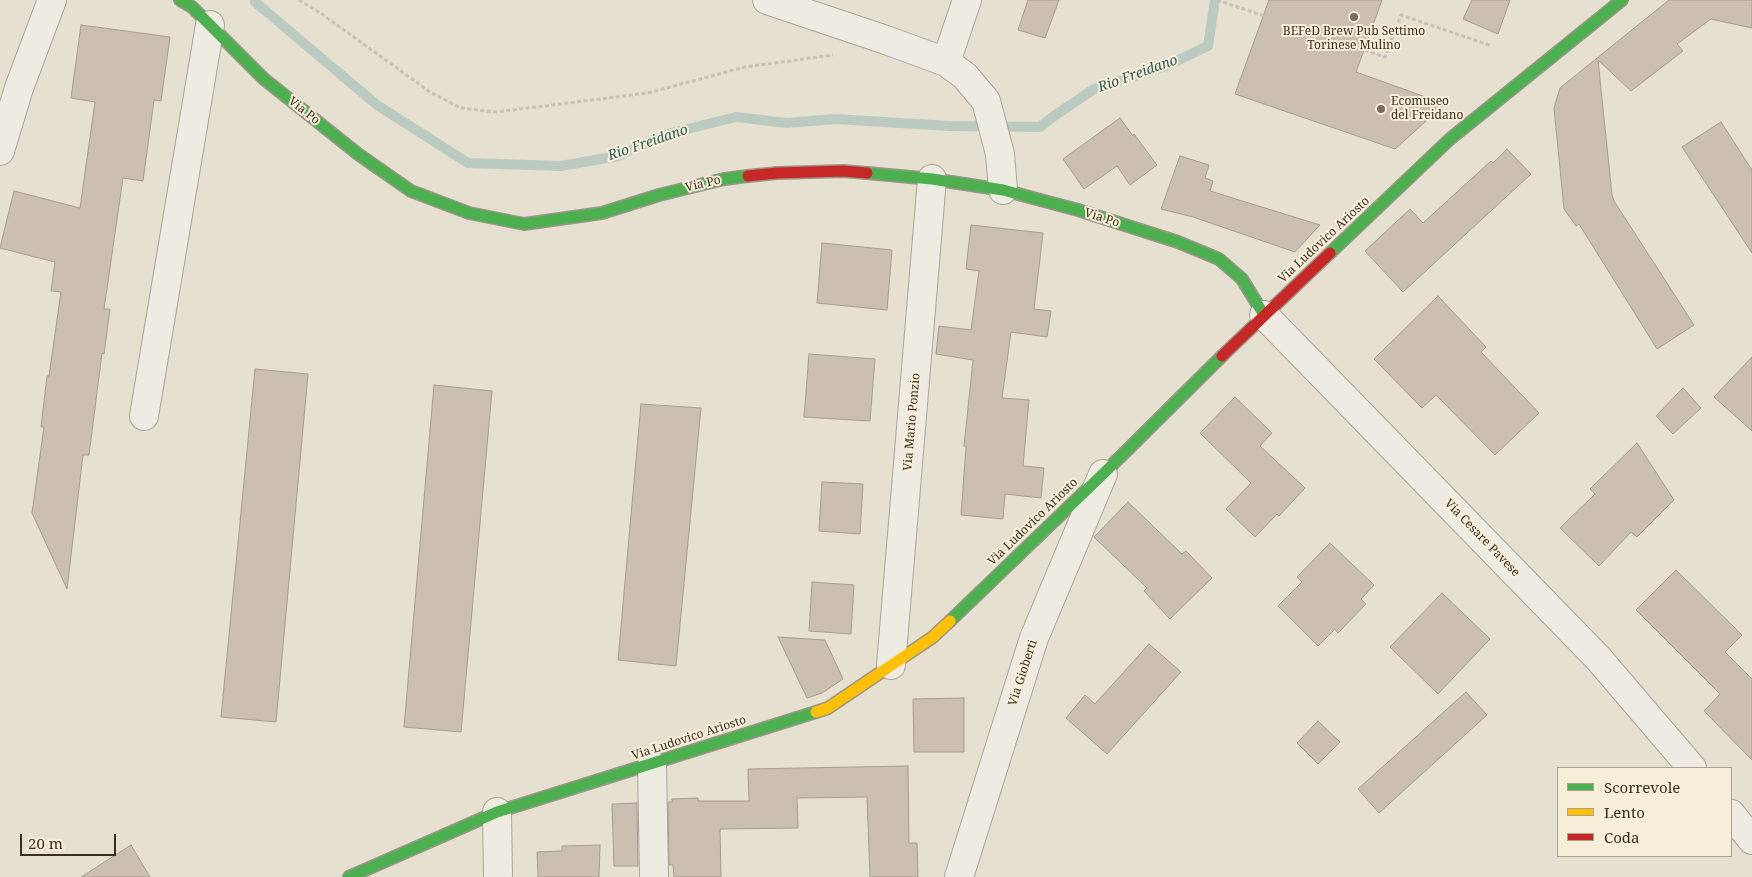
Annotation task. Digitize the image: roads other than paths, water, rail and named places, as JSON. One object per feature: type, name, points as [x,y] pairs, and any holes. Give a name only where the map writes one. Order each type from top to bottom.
[{"type":"street","points":[[0,151],[19,88],[52,0]]},
{"type":"street","points":[[768,0],[946,62],[965,76],[986,101],[1000,154],[1004,190]]},
{"type":"street","points":[[946,62],[967,0]]},
{"type":"street","name":"Via Ludovico Ariosto","points":[[349,877],[498,812],[828,708],[934,637],[1264,315],[1450,140],[1622,0]]},
{"type":"street","points":[[144,416],[195,8]]},
{"type":"street","name":"Via Po","points":[[195,8],[264,79],[358,154],[411,191],[469,213],[524,224],[602,213],[659,195],[724,179],[777,173],[843,171],[932,179],[1004,190],[1078,210],[1178,242],[1219,259],[1242,279],[1264,315]]},
{"type":"street","name":"Via Mario Ponzio","points":[[891,665],[932,179]]},
{"type":"street","name":"Via Cesare Pavese","points":[[1264,315],[1598,658],[1691,767]]},
{"type":"street","name":"Via Gioberti","points":[[958,877],[1034,638],[1103,474]]},
{"type":"street","points":[[652,764],[654,877]]},
{"type":"street","points":[[498,812],[498,877]]},
{"type":"street","points":[[1732,815],[1752,840]]},
{"type":"waterway","name":"Rio Freidano","points":[[255,2],[377,105],[468,163],[561,166],[618,156],[667,134],[736,117],[787,123],[835,119],[949,126],[1040,127],[1094,89],[1166,66],[1208,46],[1215,0]]},
{"type":"place","name":"BEFeD Brew Pub Settimo Torinese Mulino","points":[[1354,17]]},
{"type":"place","name":"Ecomuseo del Freidano","points":[[1381,109]]}]
